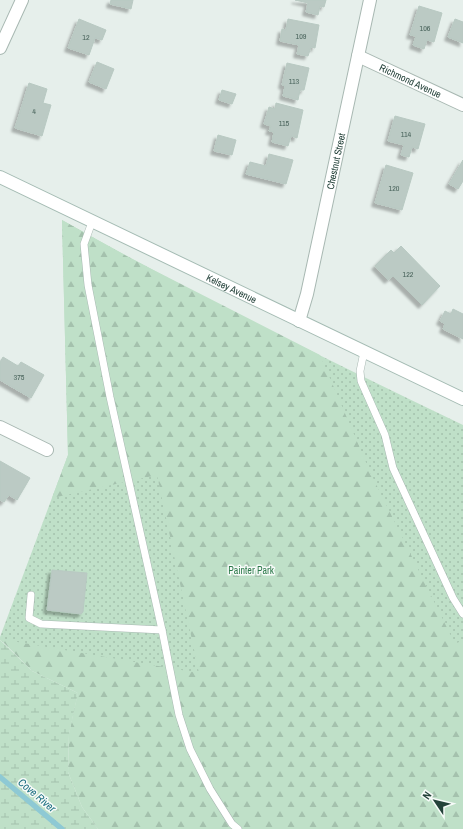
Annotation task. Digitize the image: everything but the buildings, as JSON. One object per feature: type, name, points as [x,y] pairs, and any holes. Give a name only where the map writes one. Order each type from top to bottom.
[{"type":"street","points":[[0,48],[22,0]]},
{"type":"street","name":"Chestnut Street","points":[[300,321],[370,0]]},
{"type":"street","name":"Richmond Avenue","points":[[358,56],[463,105]]},
{"type":"street","name":"Kelsey Avenue","points":[[1,179],[463,399]]},
{"type":"street","points":[[0,427],[47,450]]},
{"type":"lane","points":[[92,222],[84,244],[88,285],[110,397],[162,630],[179,715],[190,749],[210,789],[232,824],[238,829]]},
{"type":"lane","points":[[364,352],[360,371],[361,381],[385,436],[393,468],[453,598],[463,614]]},
{"type":"lane","points":[[31,596],[29,618],[41,624],[162,630]]},
{"type":"green space","name":"Painter Park","points":[[62,220],[211,300],[311,351],[463,425],[463,829],[98,829],[69,734],[78,693],[0,640],[68,455]]},
{"type":"green space","name":"Painter Park","points":[[62,220],[130,258],[320,355],[371,474],[455,644],[463,640],[463,829],[98,829],[82,807],[68,772],[69,734],[78,693],[32,671],[0,639],[199,673],[157,475],[52,498],[68,455]]},
{"type":"green space","points":[[0,640],[32,671],[78,693],[69,734],[68,772],[82,807],[98,829],[0,829]]},
{"type":"waterway","name":"Cove River","points":[[0,777],[62,829]]}]
